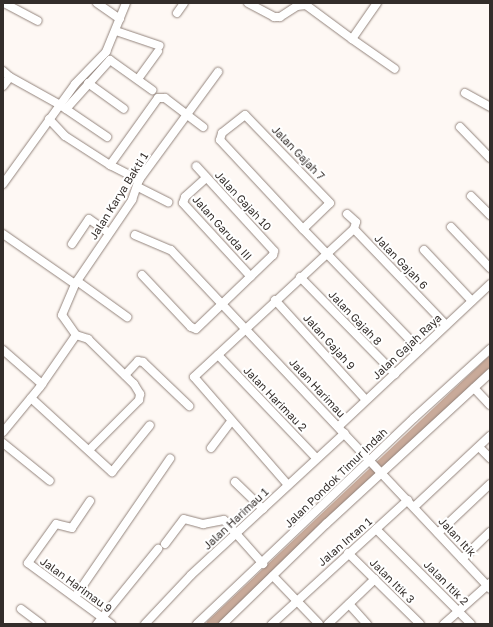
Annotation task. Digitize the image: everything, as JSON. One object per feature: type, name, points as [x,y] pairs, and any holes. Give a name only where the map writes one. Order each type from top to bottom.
[{"type":"street","points":[[4,3],[38,21]]},
{"type":"street","points":[[97,3],[120,19]]},
{"type":"street","points":[[63,107],[75,84],[106,52],[116,31],[126,3]]},
{"type":"street","points":[[177,13],[184,3]]},
{"type":"street","points":[[248,3],[274,17],[300,4],[314,11],[396,69]]},
{"type":"street","points":[[352,38],[377,3]]},
{"type":"street","points":[[116,31],[159,49],[138,79]]},
{"type":"street","points":[[3,184],[49,119],[88,84],[110,60],[152,90]]},
{"type":"street","points":[[3,71],[10,77],[63,107],[107,137]]},
{"type":"street","name":"Jalan Karya Bakti 1","points":[[76,335],[62,315],[76,283],[132,200],[139,184],[186,114],[218,72]]},
{"type":"street","points":[[3,86],[10,77]]},
{"type":"street","points":[[88,84],[124,109]]},
{"type":"street","points":[[465,93],[490,107]]},
{"type":"street","points":[[110,165],[158,98],[165,98],[203,127]]},
{"type":"street","name":"Jalan Gajah 7","points":[[245,115],[330,203],[303,229],[219,139],[222,134],[245,115]]},
{"type":"street","points":[[49,119],[65,136],[168,202]]},
{"type":"street","points":[[460,127],[490,158]]},
{"type":"street","name":"Jalan Gajah 10","points":[[196,166],[274,251],[273,255],[251,277]]},
{"type":"street","name":"Jalan Garuda III","points":[[206,178],[184,199],[183,203],[251,277]]},
{"type":"street","points":[[471,196],[490,215]]},
{"type":"street","name":"Jalan Gajah 6","points":[[347,214],[356,222],[354,229],[446,325]]},
{"type":"street","points":[[72,244],[89,219],[109,233]]},
{"type":"street","points":[[451,227],[490,268]]},
{"type":"street","points":[[303,229],[328,253],[420,350]]},
{"type":"street","points":[[288,485],[195,380],[194,376],[354,229]]},
{"type":"street","points":[[3,234],[127,317]]},
{"type":"street","name":"Jalan Harimau","points":[[135,235],[171,250],[246,327],[382,472]]},
{"type":"street","points":[[424,250],[472,301]]},
{"type":"street","points":[[142,276],[193,328],[198,328],[251,277]]},
{"type":"street","name":"Jalan Gajah 8","points":[[300,277],[395,374]]},
{"type":"street","name":"Jalan Gajah Raya","points":[[338,426],[490,284]]},
{"type":"street","name":"Jalan Gajah 9","points":[[275,300],[366,400]]},
{"type":"street","points":[[5,426],[42,384],[76,335],[88,339],[140,392],[140,398],[89,450]]},
{"type":"street","points":[[3,350],[42,384]]},
{"type":"street","name":"Jalan Pondok Timur Indah","points":[[197,624],[263,564],[490,350]]},
{"type":"street","name":"Jalan Harimau 2","points":[[218,355],[316,458]]},
{"type":"street","points":[[125,375],[138,361],[143,362],[189,406]]},
{"type":"street","points":[[223,624],[382,472],[490,373]]},
{"type":"street","points":[[474,388],[490,405]]},
{"type":"street","points":[[31,398],[114,472],[150,425]]},
{"type":"street","points":[[211,448],[231,421]]},
{"type":"street","name":"Jalan Harimau 1","points":[[145,624],[191,575],[237,534],[316,458],[345,433]]},
{"type":"street","points":[[414,507],[490,436]]},
{"type":"street","points":[[3,443],[50,481]]},
{"type":"street","points":[[479,446],[490,458]]},
{"type":"street","points":[[75,598],[170,459]]},
{"type":"street","name":"Jalan Itik","points":[[382,472],[438,534],[489,585]]},
{"type":"street","points":[[235,482],[263,509]]},
{"type":"street","points":[[438,534],[490,484]]},
{"type":"street","name":"Jalan Harimau 9","points":[[90,500],[72,528],[56,524],[28,563],[111,624]]},
{"type":"street","name":"Jalan Intan 1","points":[[272,624],[348,553],[408,500]]},
{"type":"street","points":[[97,624],[184,519],[203,524],[224,520],[263,564]]},
{"type":"street","name":"Jalan Itik 2","points":[[376,529],[471,624]]},
{"type":"street","points":[[462,559],[490,532]]},
{"type":"street","name":"Jalan Itik 3","points":[[348,553],[420,624]]},
{"type":"street","points":[[273,576],[319,624]]},
{"type":"street","points":[[328,624],[375,579]]},
{"type":"street","points":[[444,624],[489,585]]},
{"type":"street","points":[[349,604],[367,624]]},
{"type":"street","points":[[21,609],[41,624]]},
{"type":"waterway","points":[[210,624],[490,360]]}]
